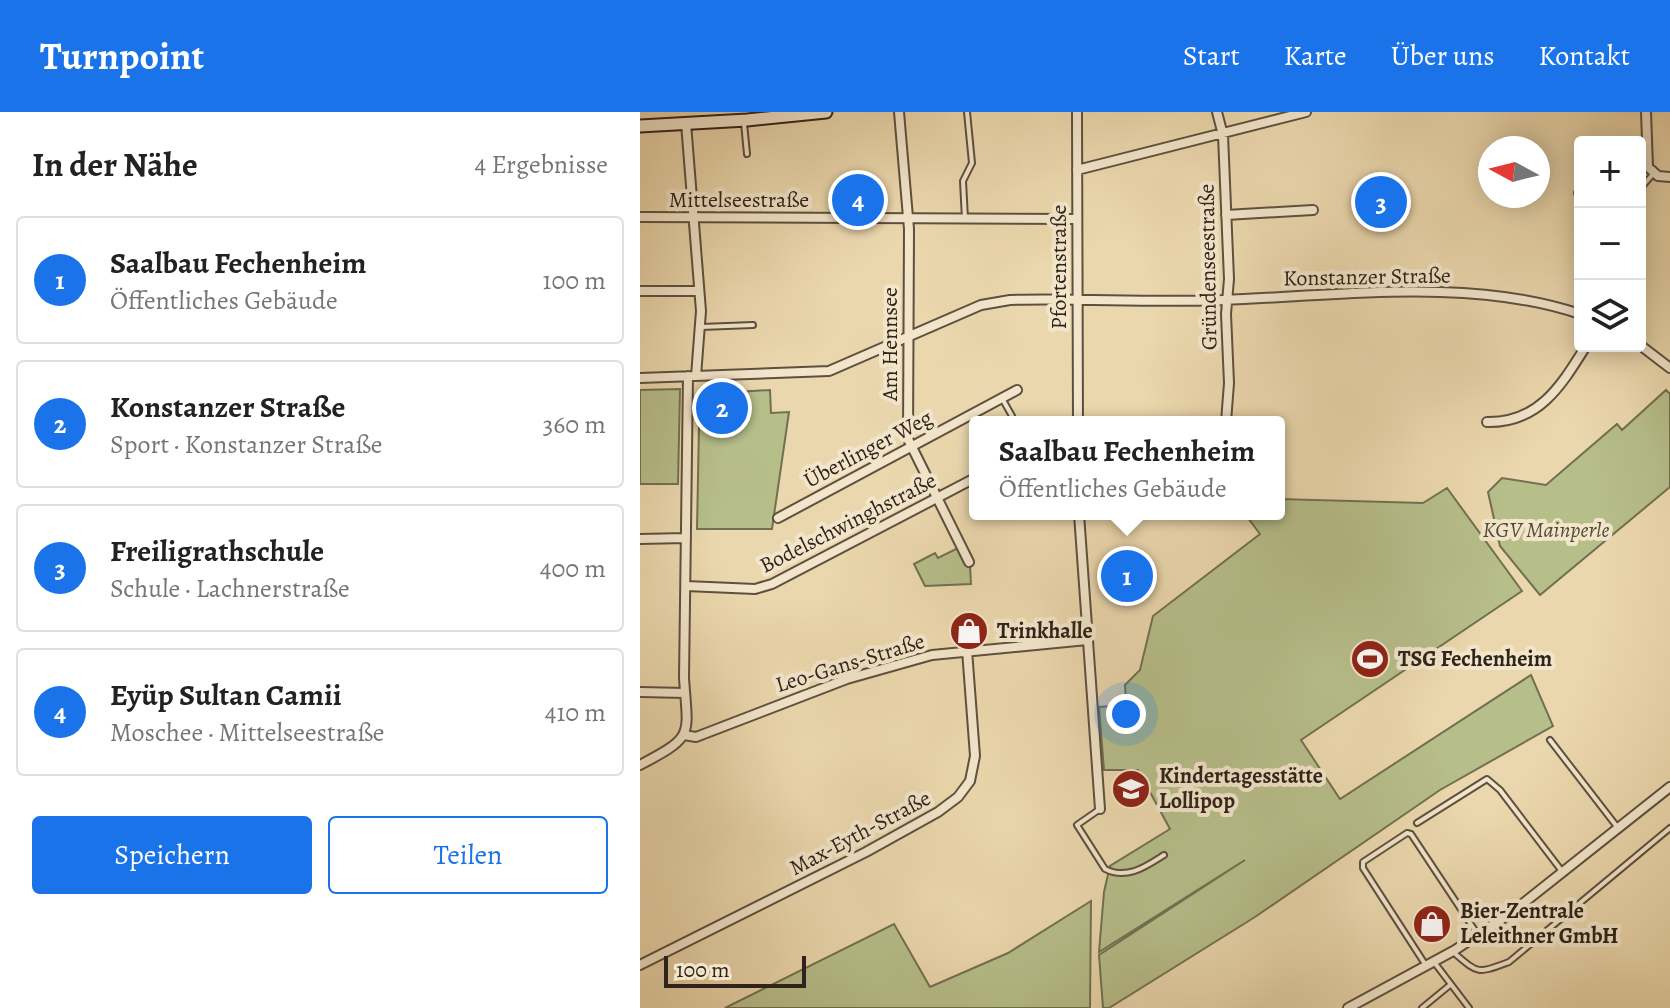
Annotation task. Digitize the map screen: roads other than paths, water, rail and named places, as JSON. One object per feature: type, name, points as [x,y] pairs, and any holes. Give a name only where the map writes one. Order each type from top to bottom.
[{"type":"street","points":[[640,126],[826,112]]},
{"type":"street","name":"Am Hennsee","points":[[899,112],[908,218],[907,432],[910,447],[969,562]]},
{"type":"street","name":"Pfortenstraße","points":[[1077,112],[1078,416]]},
{"type":"street","name":"Gründenseestraße","points":[[1217,112],[1223,135],[1229,279],[1226,416]]},
{"type":"street","points":[[1077,170],[1306,112]]},
{"type":"street","points":[[1646,112],[1648,163],[1653,174],[1670,177]]},
{"type":"street","points":[[684,735],[688,721],[685,693],[686,538],[692,376],[701,327],[686,123]]},
{"type":"street","points":[[1226,215],[1313,210]]},
{"type":"street","name":"Mittelseestraße","points":[[640,217],[1077,219]]},
{"type":"street","points":[[640,291],[699,291]]},
{"type":"street","name":"Konstanzer Straße","points":[[640,378],[829,371],[988,302],[1010,300],[1227,300],[1453,293],[1520,300],[1574,313]]},
{"type":"street","points":[[1646,350],[1670,368]]},
{"type":"street","points":[[1487,422],[1506,422],[1536,409],[1558,388],[1582,352]]},
{"type":"street","name":"Überlinger Weg","points":[[778,518],[1017,390]]},
{"type":"street","name":"Bodelschwinghstraße","points":[[686,586],[755,589],[772,584],[969,481]]},
{"type":"street","points":[[1079,520],[1100,809]]},
{"type":"street","points":[[640,539],[686,538]]},
{"type":"street","name":"Leo-Gans-Straße","points":[[640,765],[668,750],[684,735],[696,737],[776,704],[897,664],[967,650],[1087,640]]},
{"type":"street","name":"Max-Eyth-Straße","points":[[640,965],[841,865],[938,812],[958,797],[970,781],[975,756],[967,650]]},
{"type":"street","points":[[640,692],[685,693]]},
{"type":"street","points":[[1348,1008],[1453,952],[1511,913],[1670,787]]},
{"type":"lane","points":[[965,219],[963,181],[972,163],[967,112]]},
{"type":"lane","points":[[743,120],[747,154]]},
{"type":"lane","points":[[1646,182],[1653,174]]},
{"type":"lane","points":[[701,327],[753,325]]},
{"type":"lane","points":[[1002,398],[1012,416]]},
{"type":"lane","points":[[1550,740],[1618,828]]},
{"type":"lane","points":[[1417,823],[1487,779],[1500,790],[1563,872]]},
{"type":"lane","points":[[1100,809],[1077,825],[1105,869],[1119,874],[1135,872],[1164,855]]},
{"type":"lane","points":[[1453,952],[1475,970],[1484,971],[1509,962],[1670,828]]},
{"type":"lane","points":[[1469,1008],[1430,964],[1363,868],[1363,862],[1407,833],[1411,834],[1478,935]]},
{"type":"lane","points":[[1422,1008],[1450,985]]},
{"type":"place","name":"Eyüp Sultan Camii","points":[[858,200]]},
{"type":"place","name":"Freiligrathschule","points":[[1381,202]]},
{"type":"place","name":"Konstanzer Straße","points":[[722,408]]},
{"type":"place","name":"Saalbau Fechenheim","points":[[1127,576]]},
{"type":"place","name":"Trinkhalle","points":[[969,631]]},
{"type":"place","name":"TSG Fechenheim","points":[[1370,659]]},
{"type":"place","name":"Kindertagesstätte Lollipop","points":[[1131,789]]},
{"type":"place","name":"Bier-Zentrale Leleithner GmbH","points":[[1432,924]]},
{"type":"park label","name":"KGV Mainperle","points":[[1546,530]]}]
